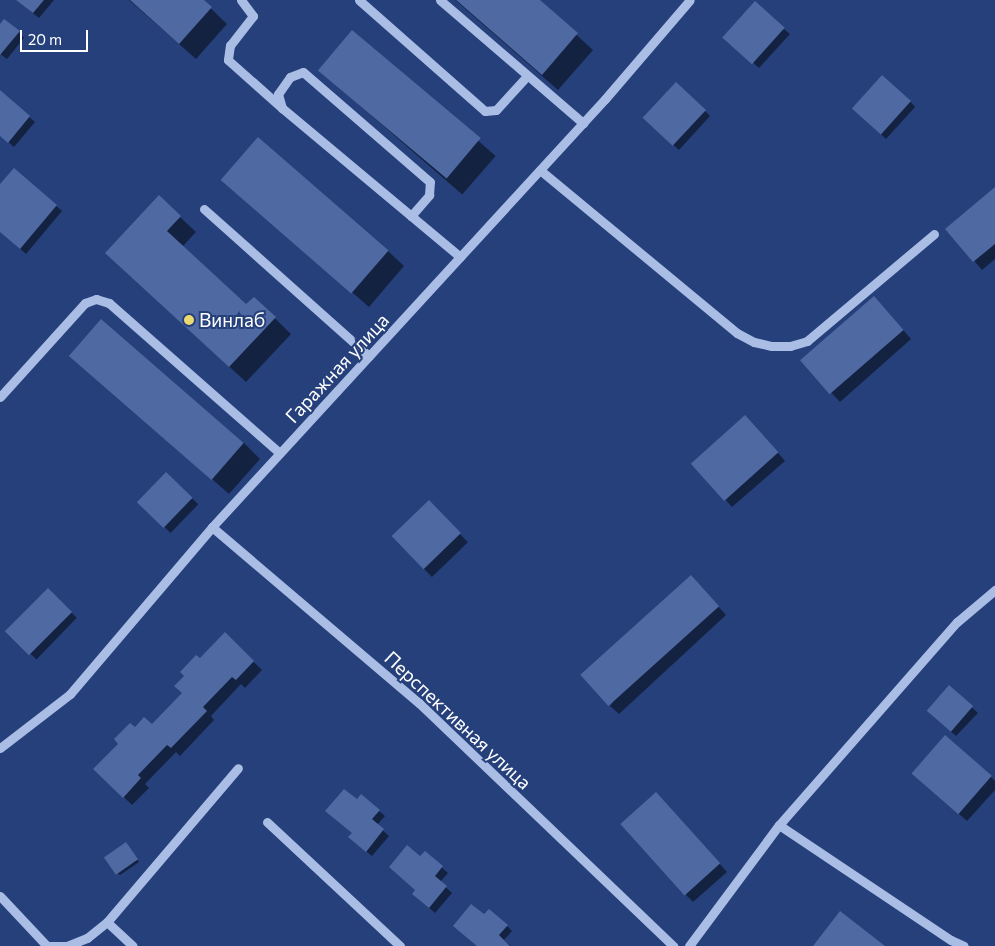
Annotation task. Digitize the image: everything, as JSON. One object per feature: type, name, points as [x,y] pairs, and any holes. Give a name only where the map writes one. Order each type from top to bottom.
[{"type":"street","points":[[241,0],[253,16],[230,45],[228,60],[282,108],[460,257]]},
{"type":"street","points":[[359,0],[485,111],[496,110],[527,76]]},
{"type":"street","points":[[440,0],[583,124]]},
{"type":"street","name":"Гаражная улица","points":[[0,748],[70,694],[212,528],[583,124],[690,0]]},
{"type":"street","points":[[282,108],[278,94],[290,77],[303,72],[430,182],[429,195],[411,216]]},
{"type":"street","points":[[540,170],[737,333],[754,342],[772,346],[790,346],[807,341],[934,234]]},
{"type":"street","points":[[204,209],[369,356]]},
{"type":"street","points":[[0,397],[85,304],[96,299],[109,303],[280,453]]},
{"type":"street","name":"Перспективная улица","points":[[212,528],[419,703],[672,946]]},
{"type":"street","points":[[689,946],[779,826],[957,622],[995,590]]},
{"type":"street","points":[[0,896],[47,946],[67,946],[80,941],[107,922],[238,768]]},
{"type":"street","points":[[267,822],[400,946]]},
{"type":"street","points":[[779,826],[951,940],[964,946]]},
{"type":"street","points":[[107,922],[133,946]]},
{"type":"building","points":[[16,0],[44,0],[33,13]]},
{"type":"building","points":[[130,0],[204,0],[212,7],[179,44]]},
{"type":"building","points":[[456,0],[540,0],[578,33],[542,75]]},
{"type":"building","points":[[755,1],[785,28],[752,64],[722,37]]},
{"type":"building","points":[[4,19],[20,31],[0,55],[0,24]]},
{"type":"building","points":[[352,30],[481,138],[447,179],[318,71]]},
{"type":"building","points":[[882,75],[911,101],[881,135],[852,108]]},
{"type":"building","points":[[676,82],[706,110],[673,146],[643,118]]},
{"type":"building","points":[[0,90],[30,116],[8,143],[0,136]]},
{"type":"building","points":[[258,137],[389,250],[351,294],[221,180]]},
{"type":"building","points":[[14,168],[57,205],[20,249],[0,232],[0,184]]},
{"type":"building","points":[[995,187],[995,244],[973,262],[945,229]]},
{"type":"building","points":[[159,195],[181,216],[167,231],[246,304],[254,297],[276,317],[229,367],[105,253]]},
{"type":"building","points":[[874,296],[904,330],[830,394],[800,360]]},
{"type":"building","points":[[101,319],[244,443],[211,480],[69,356]]},
{"type":"building","points":[[745,415],[778,452],[724,501],[691,464]]},
{"type":"building","points":[[166,472],[193,498],[163,528],[137,502]]},
{"type":"building","points":[[429,500],[461,533],[424,569],[392,536]]},
{"type":"building","points":[[691,575],[719,606],[608,706],[580,675]]},
{"type":"building","points":[[48,588],[72,612],[29,655],[5,631]]},
{"type":"building","points":[[225,632],[254,661],[236,680],[232,677],[203,707],[207,711],[171,748],[167,745],[138,775],[141,778],[123,798],[93,769],[118,744],[114,739],[130,723],[135,727],[144,717],[152,724],[182,693],[174,686],[184,676],[180,672],[196,655],[200,658]]},
{"type":"building","points":[[949,685],[973,706],[951,732],[927,711]]},
{"type":"building","points":[[945,735],[992,776],[958,814],[912,773]]},
{"type":"building","points":[[344,789],[357,799],[361,794],[380,810],[372,819],[384,829],[366,852],[348,837],[352,833],[325,811]]},
{"type":"building","points":[[656,792],[720,863],[685,895],[620,824]]},
{"type":"building","points":[[126,842],[138,859],[116,875],[104,857]]},
{"type":"building","points":[[407,845],[420,856],[425,851],[443,866],[435,876],[447,886],[429,908],[412,894],[415,890],[389,867]]},
{"type":"building","points":[[471,904],[484,914],[489,909],[508,925],[499,935],[510,946],[477,946],[453,926]]},
{"type":"building","points":[[840,911],[885,946],[813,946]]},
{"type":"place","name":"Винлаб","points":[[189,320]]}]
